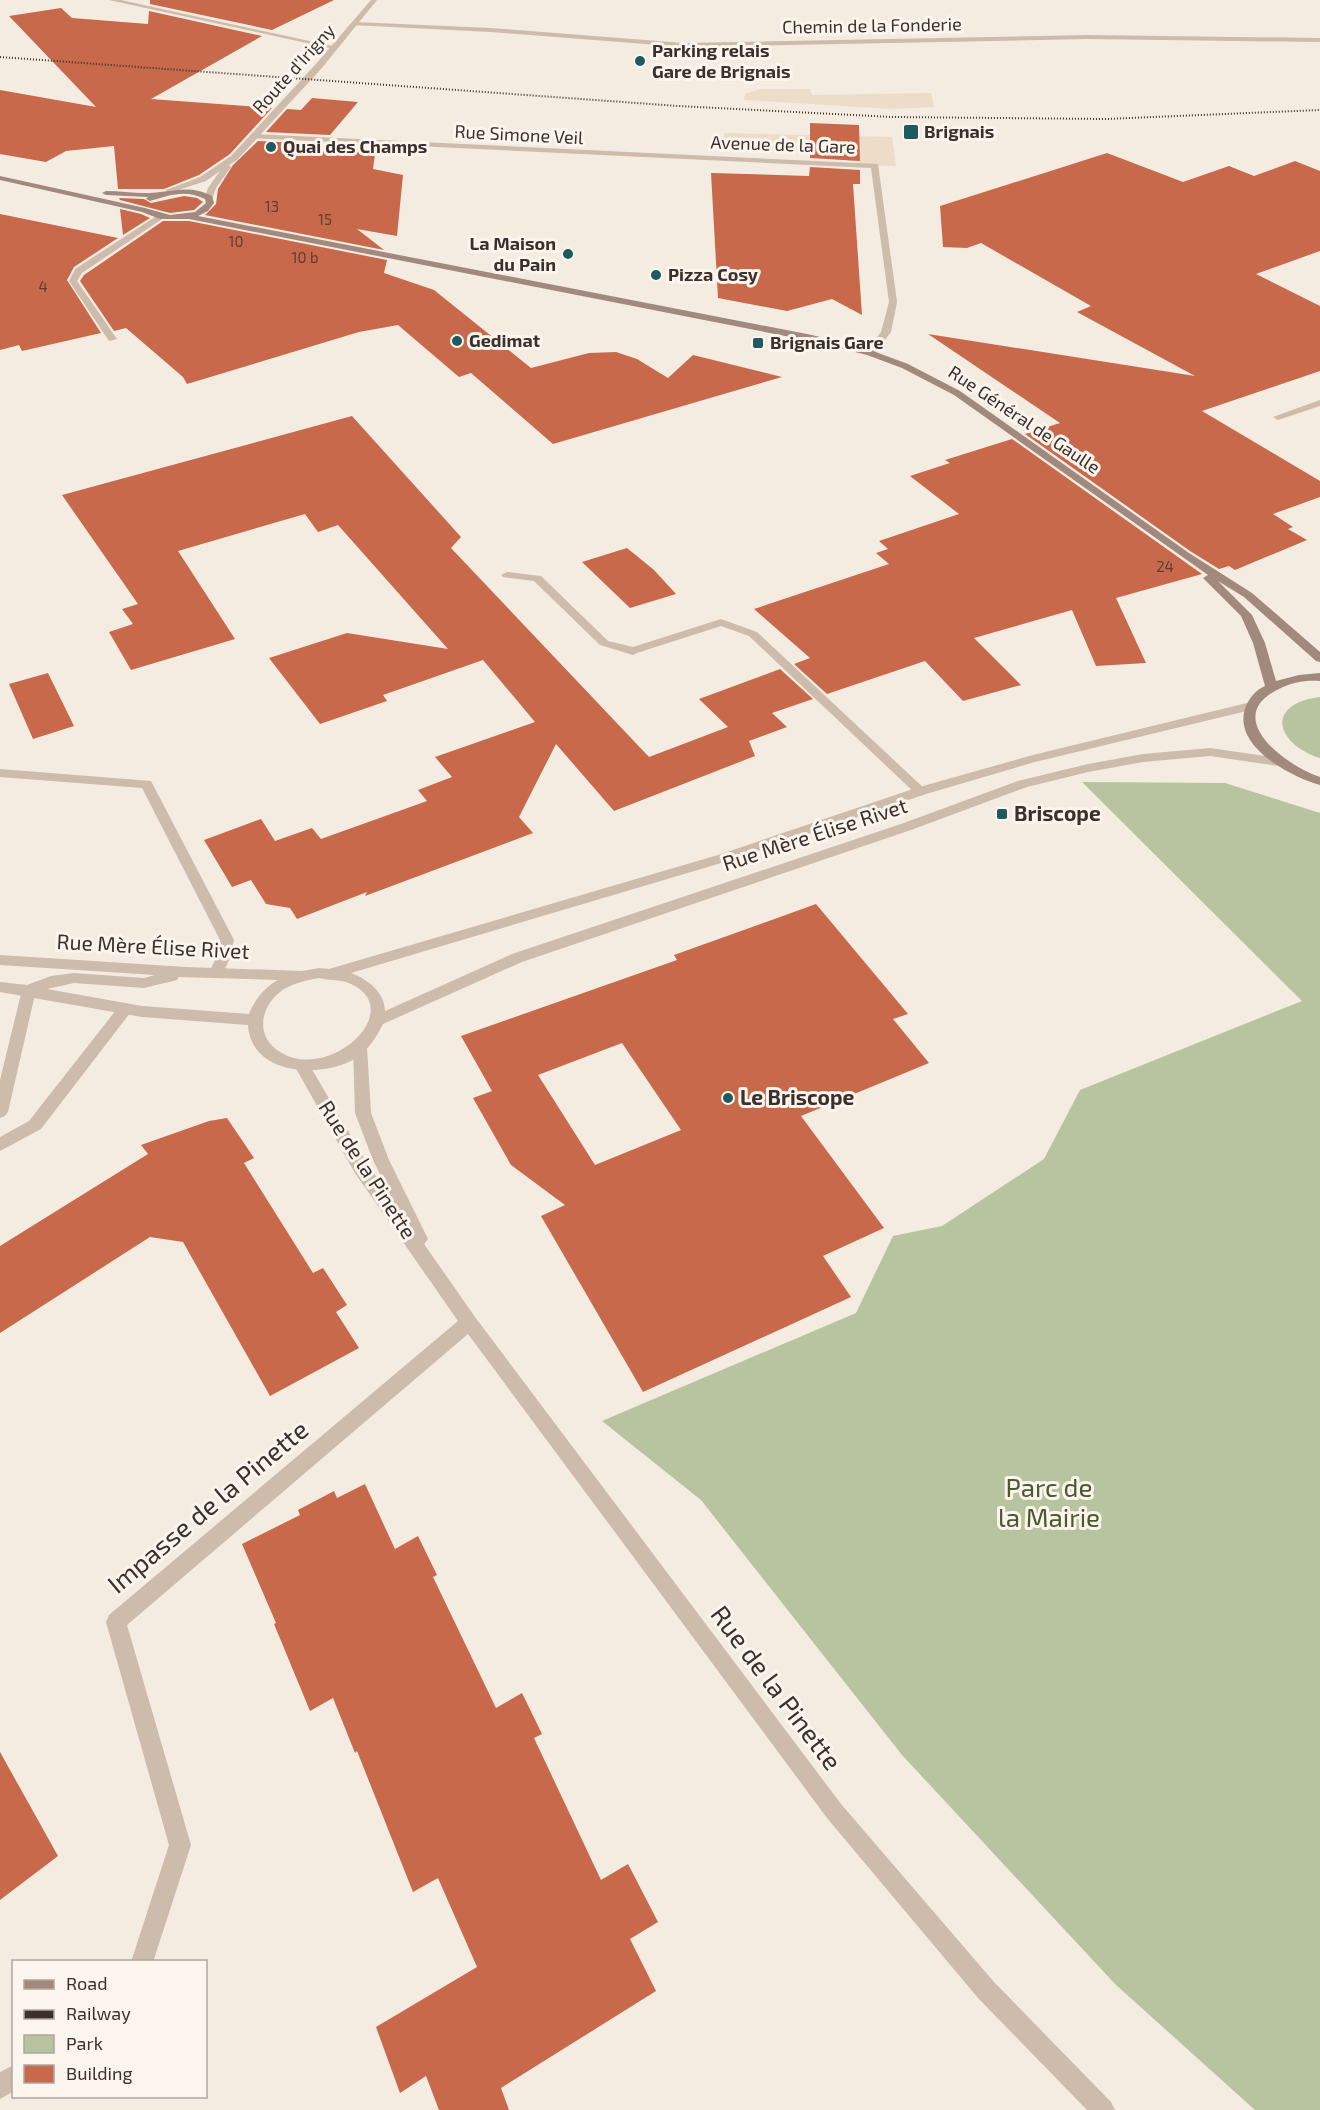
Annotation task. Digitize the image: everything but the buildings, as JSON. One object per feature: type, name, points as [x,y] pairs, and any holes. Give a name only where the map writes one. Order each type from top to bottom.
[{"type":"main road","points":[[0,178],[145,210],[161,217],[187,216],[203,211],[209,200],[188,191],[158,195],[124,195],[26,183]]},
{"type":"main road","points":[[145,210],[147,202],[158,195]]},
{"type":"main road","name":"Rue Général de Gaulle","points":[[209,200],[222,211],[335,243]]},
{"type":"main road","name":"Rue Général de Gaulle","points":[[187,216],[335,243],[812,338],[870,353],[905,366],[957,393],[1185,555],[1248,595],[1320,658]]},
{"type":"main road","name":"Rue Général de Gaulle","points":[[1185,555],[1246,615],[1259,643],[1271,686]]},
{"type":"main road","points":[[1320,677],[1291,679],[1271,686],[1258,695],[1251,706],[1248,719],[1253,734],[1263,748],[1278,762],[1306,777],[1320,781]]},
{"type":"street","points":[[112,0],[334,47]]},
{"type":"street","name":"Route d'Irigny","points":[[209,200],[212,188],[234,158],[374,0]]},
{"type":"street","name":"Chemin de la Fonderie","points":[[354,24],[491,30],[683,45],[1088,37],[1320,40]]},
{"type":"street","name":"Rue Simone Veil","points":[[254,136],[676,158]]},
{"type":"street","name":"Route d'Irigny","points":[[169,192],[202,180],[234,158]]},
{"type":"street","name":"Avenue de la Gare","points":[[676,158],[875,166],[893,302],[886,332],[870,353]]},
{"type":"street","points":[[112,339],[73,281],[78,271],[161,217]]},
{"type":"street","points":[[1278,417],[1320,403]]},
{"type":"street","name":"Rue Mère Élise Rivet","points":[[507,575],[537,578],[604,643],[633,651],[721,622],[753,634],[921,791]]},
{"type":"street","name":"Rue Mère Élise Rivet","points":[[334,973],[723,858],[921,791],[1033,759],[1251,706]]},
{"type":"street","name":"Rue Mère Élise Rivet","points":[[378,1020],[517,958],[906,827],[1023,784],[1088,768],[1143,758],[1210,752],[1278,762]]},
{"type":"street","points":[[0,772],[146,784],[227,940],[223,958],[216,973]]},
{"type":"street","name":"Rue Mère Élise Rivet","points":[[0,960],[186,972],[304,975]]},
{"type":"street","points":[[29,990],[51,981],[74,978],[144,983],[186,972]]},
{"type":"street","points":[[334,973],[364,984],[373,994],[379,1006],[378,1020],[372,1034],[360,1047],[343,1057],[323,1063],[302,1065],[273,1056],[261,1045],[255,1033],[254,1020],[260,1005],[270,992],[286,982],[304,975],[334,973]]},
{"type":"street","points":[[0,987],[29,990],[125,1009],[254,1020]]},
{"type":"street","points":[[0,1112],[29,990]]},
{"type":"street","points":[[0,1145],[35,1125],[125,1009]]},
{"type":"street","name":"Rue de la Pinette","points":[[360,1047],[363,1113],[381,1160],[436,1274]]},
{"type":"street","name":"Rue de la Pinette","points":[[302,1065],[361,1168],[469,1322],[834,1811],[986,1990],[1103,2110]]},
{"type":"street","name":"Impasse de la Pinette","points":[[143,1960],[180,1845],[116,1622],[469,1322]]},
{"type":"street","points":[[0,2087],[12,2078]]},
{"type":"green space","points":[[1320,697],[1320,758],[1305,752],[1294,744],[1282,725],[1284,716],[1290,708],[1302,701]]},
{"type":"green space","name":"Parc de la Mairie","points":[[1082,782],[1225,783],[1320,813],[1320,2110],[1255,2110],[1115,1984],[902,1755],[701,1500],[602,1421],[856,1313],[893,1236],[942,1226],[1044,1159],[1080,1090],[1302,1001]]},
{"type":"shaded area","points":[[761,89],[810,89],[812,95],[931,93],[934,107],[891,109],[744,100],[745,94]]},
{"type":"shaded area","points":[[725,133],[892,137],[896,166],[875,166],[804,151],[720,147]]},
{"type":"railway","points":[[0,57],[678,106],[892,117],[1106,119],[1320,110]]},
{"type":"place","name":"Parking relais Gare de Brignais","points":[[640,61]]},
{"type":"place","name":"Brignais","points":[[911,132]]},
{"type":"place","name":"Quai des Champs","points":[[271,147]]},
{"type":"place","name":"La Maison du Pain","points":[[568,254]]},
{"type":"place","name":"Pizza Cosy","points":[[656,275]]},
{"type":"place","name":"Gedimat","points":[[457,341]]},
{"type":"place","name":"Brignais Gare","points":[[758,343]]},
{"type":"place","name":"Briscope","points":[[1002,814]]},
{"type":"place","name":"Le Briscope","points":[[728,1098]]}]
